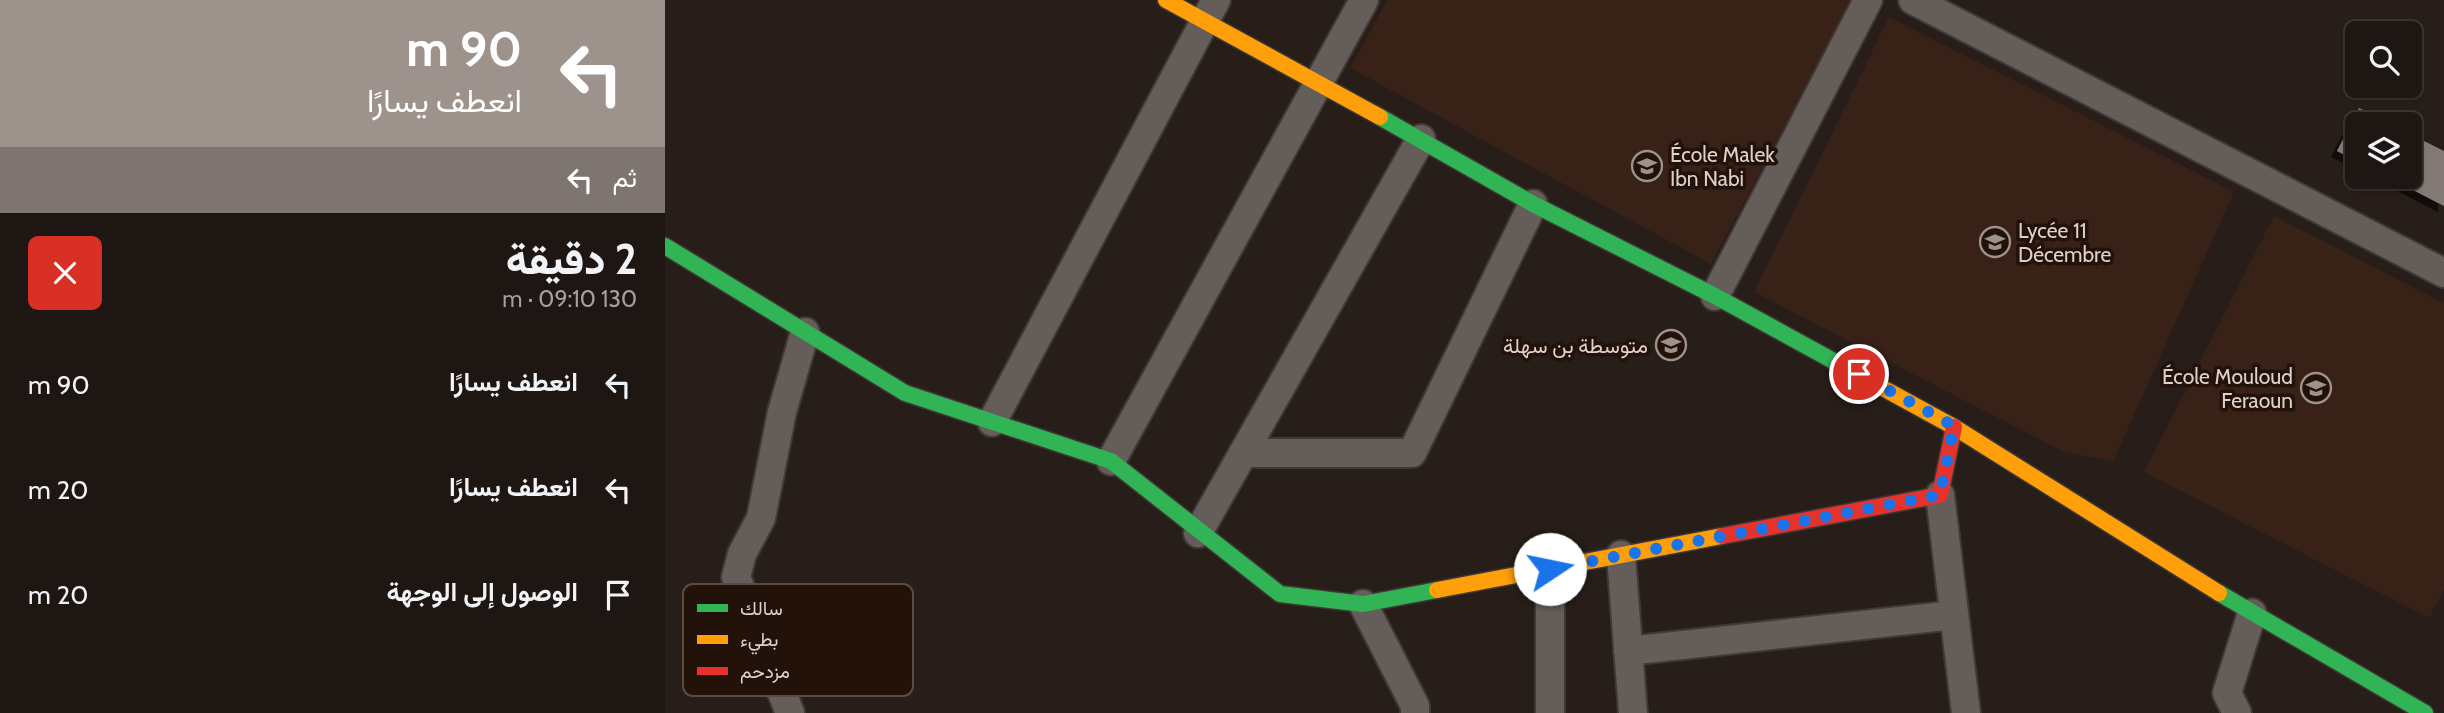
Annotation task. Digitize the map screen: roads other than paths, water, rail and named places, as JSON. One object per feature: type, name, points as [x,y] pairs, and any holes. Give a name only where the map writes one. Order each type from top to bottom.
[{"type":"street","points":[[1166,0],[1209,11],[1317,83],[1533,204],[1715,296],[1954,426],[2252,613],[2425,713]]},
{"type":"street","points":[[1111,461],[1364,0]]},
{"type":"street","points":[[1715,296],[1868,0]]},
{"type":"street","points":[[1913,0],[2444,273]]},
{"type":"street","points":[[992,422],[1209,11]]},
{"type":"street","points":[[1198,533],[1421,139]]},
{"type":"street","points":[[1243,453],[1412,453],[1533,204]]},
{"type":"street","points":[[665,246],[905,393],[1111,461],[1198,533],[1280,594],[1363,604],[1940,495]]},
{"type":"street","points":[[739,584],[736,577],[742,554],[761,518],[782,412],[805,332]]},
{"type":"street","points":[[1954,426],[1940,495],[1966,713]]},
{"type":"street","points":[[1621,555],[1633,713]]},
{"type":"street","points":[[1550,569],[1550,713]]},
{"type":"street","points":[[1363,604],[1410,711]]},
{"type":"street","points":[[2237,713],[2227,693],[2252,613]]},
{"type":"street","points":[[1629,651],[1954,615]]},
{"type":"street","points":[[783,696],[790,713]]},
{"type":"place","name":"École Malek Ibn Nabi","points":[[1647,166]]},
{"type":"place","name":"Lycée 11 Décembre","points":[[1995,242]]},
{"type":"place","name":"متوسطة بن سهلة","points":[[1671,345]]},
{"type":"place","name":"École Mouloud Feraoun","points":[[2316,388]]}]
